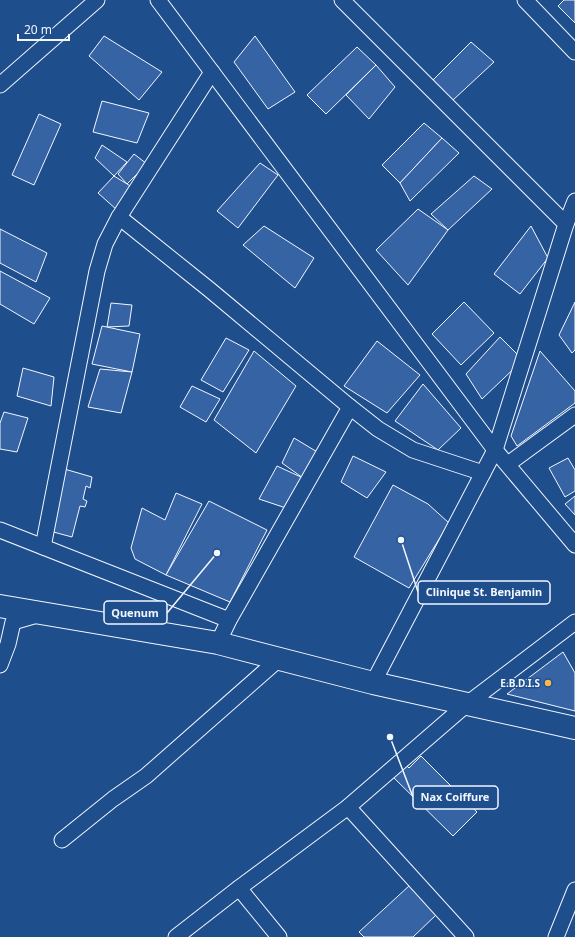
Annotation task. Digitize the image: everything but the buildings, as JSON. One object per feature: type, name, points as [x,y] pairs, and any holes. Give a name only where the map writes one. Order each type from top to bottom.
[{"type":"main road","points":[[0,606],[218,643],[373,683],[575,728]]},
{"type":"street","points":[[0,99],[2,81],[97,0]]},
{"type":"street","points":[[158,0],[495,450],[575,545]]},
{"type":"street","points":[[342,0],[566,224]]},
{"type":"street","points":[[525,0],[575,52]]},
{"type":"street","points":[[43,547],[97,271],[105,244],[119,217],[212,72]]},
{"type":"street","points":[[373,683],[495,450],[566,224],[575,201]]},
{"type":"street","points":[[119,217],[378,429],[413,450],[483,473]]},
{"type":"street","points":[[218,643],[229,620],[350,407]]},
{"type":"street","points":[[508,464],[575,415]]},
{"type":"street","points":[[0,530],[229,620]]},
{"type":"street","points":[[0,665],[8,644],[13,622],[40,614]]},
{"type":"street","points":[[176,937],[238,888],[348,807],[467,704],[575,622]]},
{"type":"street","points":[[62,840],[113,799],[146,776],[280,658]]},
{"type":"street","points":[[348,807],[466,937]]},
{"type":"street","points":[[238,888],[279,937]]},
{"type":"street","points":[[556,937],[575,890]]},
{"type":"place","name":"Clinique St. Benjamin","points":[[401,540]]},
{"type":"place","name":"Quenum","points":[[217,553]]},
{"type":"place","name":"E.B.D.I.S","points":[[548,683]]},
{"type":"place","name":"Nax Coiffure","points":[[390,737]]}]
